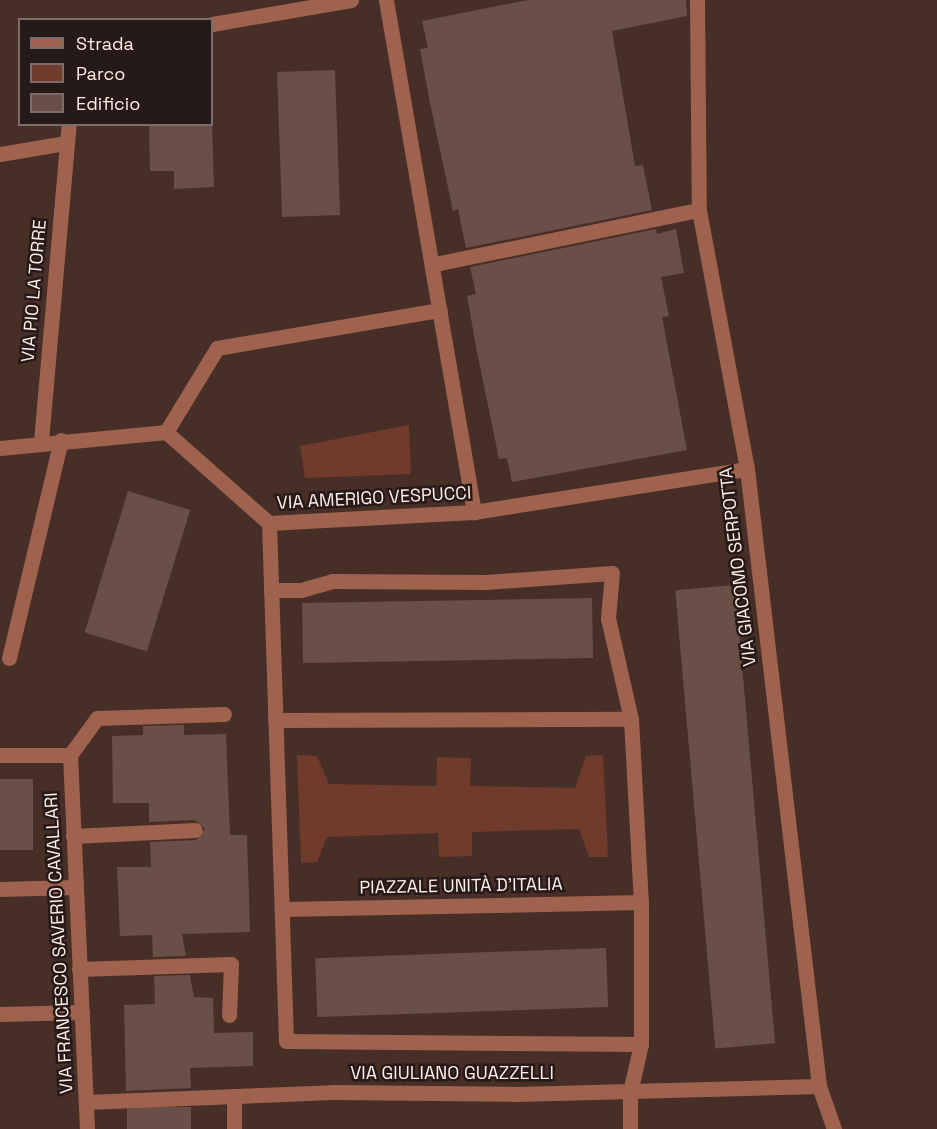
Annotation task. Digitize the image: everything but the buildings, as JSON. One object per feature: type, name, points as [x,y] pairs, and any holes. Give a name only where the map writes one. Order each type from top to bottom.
[{"type":"street","points":[[213,24],[351,0]]},
{"type":"street","points":[[386,0],[435,264],[440,310],[474,513]]},
{"type":"street","name":"VIA GIACOMO SERPOTTA","points":[[697,0],[699,210],[747,469],[819,1086],[834,1129]]},
{"type":"street","name":"VIA PIO LA TORRE","points":[[41,441],[69,126]]},
{"type":"street","points":[[0,154],[66,143]]},
{"type":"street","points":[[435,264],[699,210]]},
{"type":"street","points":[[0,448],[41,441],[166,432],[217,348],[440,310]]},
{"type":"street","name":"VIA AMERIGO VESPUCCI","points":[[166,432],[269,523],[474,513],[747,469]]},
{"type":"street","points":[[9,658],[61,440]]},
{"type":"street","points":[[269,523],[286,1041],[641,1044]]},
{"type":"street","points":[[271,590],[301,590],[332,580],[486,582],[612,573],[608,618],[631,719],[641,902],[641,1044],[630,1092],[630,1129]]},
{"type":"street","points":[[0,755],[70,754],[97,718],[224,714]]},
{"type":"street","points":[[275,720],[631,719]]},
{"type":"street","name":"VIA FRANCESCO SAVERIO CAVALLARI","points":[[70,754],[87,1129]]},
{"type":"street","points":[[73,836],[195,830]]},
{"type":"street","points":[[0,889],[75,887]]},
{"type":"street","name":"PIAZZALE UNITÀ D'ITALIA","points":[[282,909],[641,902]]},
{"type":"street","points":[[79,969],[231,964],[229,1015]]},
{"type":"street","points":[[0,1014],[82,1012]]},
{"type":"street","name":"VIA GIULIANO GUAZZELLI","points":[[86,1102],[234,1096],[630,1092],[819,1086]]},
{"type":"street","points":[[234,1096],[234,1129]]},
{"type":"green space","points":[[409,425],[411,474],[305,478],[300,446]]},
{"type":"green space","points":[[297,755],[317,756],[329,784],[436,786],[437,757],[471,758],[470,786],[575,788],[586,756],[603,755],[608,857],[589,857],[579,829],[472,832],[472,856],[439,857],[438,833],[327,837],[317,862],[301,863]]}]
